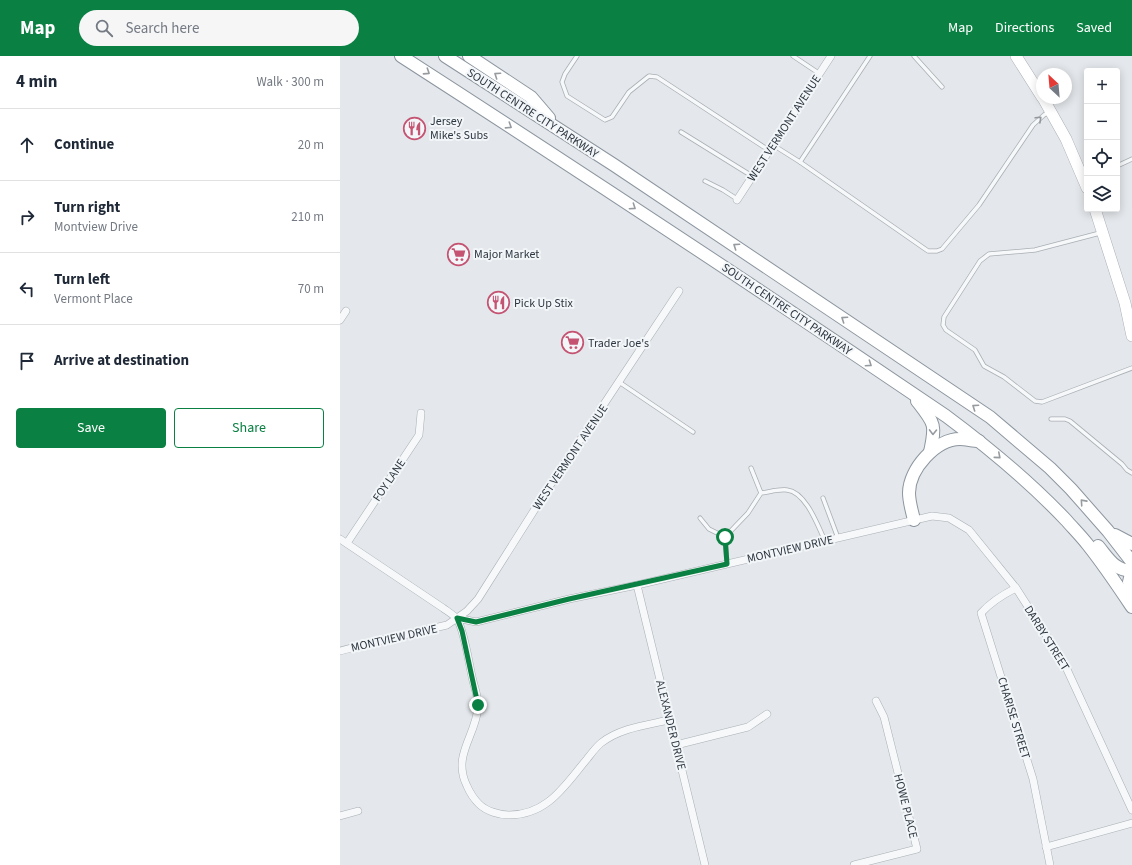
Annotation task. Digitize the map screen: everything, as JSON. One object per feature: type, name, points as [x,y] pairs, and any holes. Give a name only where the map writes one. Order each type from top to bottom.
[{"type":"highway","name":"SOUTH CENTRE CITY PARKWAY","points":[[402,56],[601,185],[909,391],[980,441],[1033,487],[1078,533],[1088,544],[1132,607]]},
{"type":"highway","name":"SOUTH CENTRE CITY PARKWAY","points":[[445,56],[558,128],[990,417],[1050,468],[1071,489],[1108,531],[1132,568]]},
{"type":"highway","points":[[469,56],[531,97],[558,128]]},
{"type":"highway","points":[[909,391],[931,420],[934,428],[930,452]]},
{"type":"highway","points":[[914,520],[909,500],[910,486],[916,470],[930,452],[948,442],[960,439],[980,441]]},
{"type":"highway","points":[[1108,531],[1132,544]]},
{"type":"highway","points":[[1078,533],[1088,535],[1115,566],[1120,569],[1132,568],[1129,582],[1132,590]]},
{"type":"main road","points":[[1016,56],[1036,88]]},
{"type":"main road","points":[[1046,104],[1066,140],[1084,179]]},
{"type":"main road","points":[[1097,212],[1129,302],[1132,336]]},
{"type":"street","name":"WEST VERMONT AVENUE","points":[[738,200],[831,56]]},
{"type":"street","name":"WEST VERMONT AVENUE","points":[[457,618],[467,611],[478,599],[547,490],[680,291]]},
{"type":"street","points":[[340,320],[346,311]]},
{"type":"street","name":"FOY LANE","points":[[347,543],[418,435],[421,413]]},
{"type":"street","name":"DARBY STREET","points":[[914,520],[932,516],[949,518],[969,530],[1016,588],[1064,663],[1132,810]]},
{"type":"street","name":"MONTVIEW DRIVE","points":[[340,651],[447,626],[457,618],[476,622],[569,599],[637,585],[914,520]]},
{"type":"street","points":[[340,539],[457,618],[462,631],[478,705],[476,718],[461,763],[462,774],[475,800],[483,808],[503,815],[517,815],[545,805],[556,796],[600,744],[613,735],[669,720]]},
{"type":"street","name":"ALEXANDER DRIVE","points":[[637,585],[705,865]]},
{"type":"street","name":"CHARISE STREET","points":[[1016,588],[988,605],[981,614],[1033,779],[1050,865]]},
{"type":"street","name":"HOWE PLACE","points":[[854,865],[917,849],[884,717],[876,701]]},
{"type":"street","points":[[676,745],[748,727],[767,714]]},
{"type":"street","points":[[340,816],[358,811]]},
{"type":"street","points":[[1046,847],[1132,823]]},
{"type":"lane","points":[[577,56],[565,74],[562,82],[567,96],[605,120],[612,118],[634,88],[649,76],[657,76],[771,148],[800,162],[928,251],[942,249],[979,205],[1029,130],[1044,115],[1051,111]]},
{"type":"lane","points":[[793,56],[820,74]]},
{"type":"lane","points":[[800,162],[870,56]]},
{"type":"lane","points":[[914,56],[942,87]]},
{"type":"lane","points":[[681,132],[753,177]]},
{"type":"lane","points":[[1120,165],[1132,159]]},
{"type":"lane","points":[[705,181],[738,200]]},
{"type":"lane","points":[[1104,232],[1035,250],[989,254],[980,261],[944,317],[943,325],[946,330],[975,350],[984,366],[1004,377],[1035,401],[1042,402],[1132,368]]},
{"type":"lane","points":[[619,382],[693,432]]},
{"type":"lane","points":[[1051,419],[1065,419],[1070,421],[1132,473]]},
{"type":"lane","points":[[751,468],[761,493]]},
{"type":"lane","points":[[761,493],[787,490],[795,493],[805,502],[811,511],[825,541]]},
{"type":"lane","points":[[727,564],[725,537],[748,514],[761,493]]},
{"type":"lane","points":[[823,498],[838,538]]},
{"type":"lane","points":[[700,518],[710,529],[725,537]]},
{"type":"place","name":"Jersey Mike's Subs","points":[[415,128]]},
{"type":"place","name":"Major Market","points":[[459,254]]},
{"type":"place","name":"Pick Up Stix","points":[[499,303]]},
{"type":"place","name":"Trader Joe's","points":[[572,343]]},
{"type":"route","points":[[478,705],[462,631],[457,618],[476,622],[569,599],[727,564],[725,537]]}]
